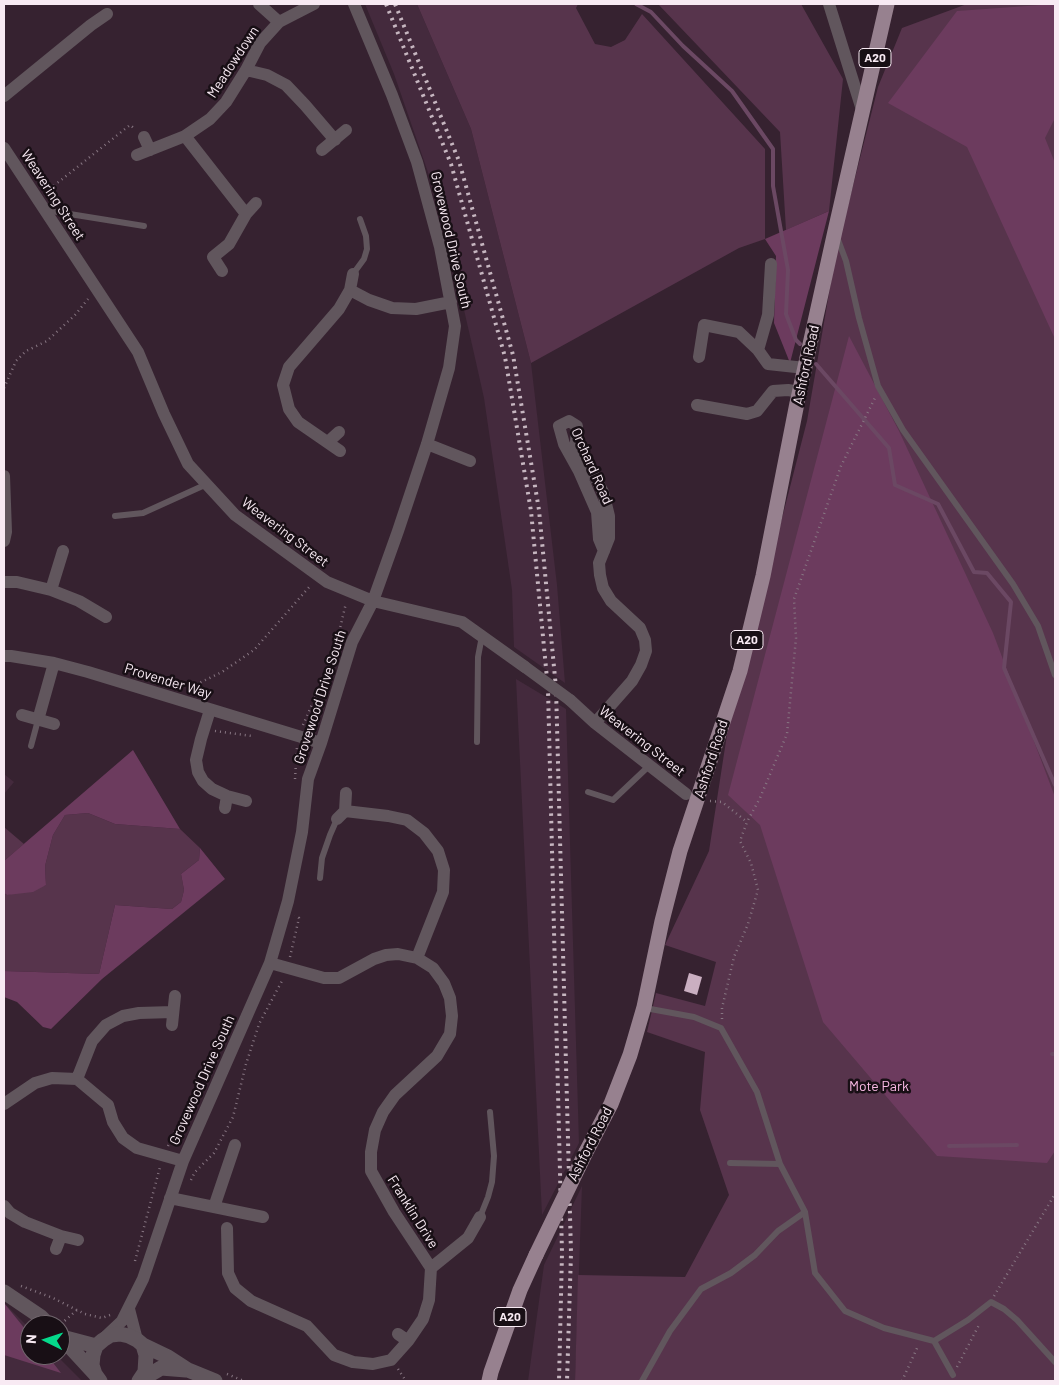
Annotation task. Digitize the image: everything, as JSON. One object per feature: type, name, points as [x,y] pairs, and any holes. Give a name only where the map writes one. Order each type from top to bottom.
[{"type":"main road","name":"A20","points":[[863,113],[887,4]]},
{"type":"main road","name":"Ashford Road","points":[[489,1381],[520,1290],[611,1104],[630,1054],[644,1008],[662,921],[680,851],[740,671],[763,576],[834,231],[863,113]]},
{"type":"street","points":[[258,4],[279,22]]},
{"type":"street","name":"Meadowdown","points":[[137,155],[185,136],[210,119],[226,102],[246,70],[260,42],[279,22],[314,4]]},
{"type":"street","name":"Grovewood Drive South","points":[[100,1343],[122,1321],[129,1309],[176,1199],[183,1160],[270,963],[286,906],[302,832],[308,779],[352,642],[373,601],[427,444],[449,368],[455,326],[440,247],[417,162],[392,95],[354,4]]},
{"type":"street","points":[[829,4],[863,113]]},
{"type":"street","points":[[4,96],[107,14]]},
{"type":"street","points":[[246,70],[268,75],[286,85],[334,140]]},
{"type":"street","points":[[322,150],[346,130]]},
{"type":"street","points":[[185,136],[246,214]]},
{"type":"street","points":[[144,137],[150,150]]},
{"type":"street","name":"Weavering Street","points":[[4,148],[138,352],[164,414],[188,464],[235,515],[327,582],[373,601],[462,622],[570,700],[595,723],[686,794]]},
{"type":"street","points":[[222,271],[214,257],[229,244],[246,214],[256,203]]},
{"type":"street","points":[[758,350],[768,315],[771,264]]},
{"type":"street","points":[[340,451],[298,422],[289,409],[284,385],[290,367],[339,309],[350,290],[353,274]]},
{"type":"street","points":[[350,290],[369,300],[392,308],[416,309],[451,302]]},
{"type":"street","points":[[699,358],[704,325],[739,332],[758,350],[768,364],[805,368]]},
{"type":"street","points":[[697,405],[747,414],[756,411],[773,391],[788,390],[800,392]]},
{"type":"street","name":"Orchard Road","points":[[569,421],[577,426],[576,442],[603,492],[609,516],[609,538],[604,551],[599,539],[597,512],[579,471],[564,444],[559,426],[569,421]]},
{"type":"street","points":[[328,442],[339,432]]},
{"type":"street","points":[[427,444],[470,461]]},
{"type":"street","points":[[4,476],[6,532],[4,541]]},
{"type":"street","points":[[51,590],[63,551]]},
{"type":"street","points":[[595,723],[632,681],[646,651],[645,640],[640,628],[611,600],[604,588],[600,576],[599,563],[604,551]]},
{"type":"street","points":[[4,582],[17,582],[51,590],[79,600],[106,617]]},
{"type":"street","name":"Provender Way","points":[[4,656],[54,663],[210,710],[295,741],[321,743]]},
{"type":"street","points":[[38,720],[54,663]]},
{"type":"street","points":[[210,710],[196,760],[198,772],[203,781],[226,802],[246,801]]},
{"type":"street","points":[[22,715],[54,724]]},
{"type":"street","points":[[346,793],[341,815],[388,816],[407,820],[424,833],[438,851],[444,870],[443,892],[417,958]]},
{"type":"street","name":"Franklin Drive","points":[[227,1228],[228,1273],[234,1288],[251,1301],[307,1326],[334,1355],[353,1362],[373,1364],[391,1360],[403,1338],[423,1319],[429,1300],[431,1268],[394,1212],[365,1173],[375,1130],[383,1112],[395,1095],[437,1056],[450,1034],[452,1016],[450,998],[444,983],[433,968],[417,958],[398,954],[374,959],[339,978],[324,978],[270,963]]},
{"type":"street","points":[[77,1079],[92,1041],[106,1025],[131,1014],[173,1019],[175,996]]},
{"type":"street","points":[[4,1104],[35,1083],[52,1078],[77,1079],[108,1105],[113,1122],[123,1138],[137,1148],[183,1160]]},
{"type":"street","points":[[214,1207],[235,1145]]},
{"type":"street","points":[[176,1199],[264,1217]]},
{"type":"street","points":[[4,1206],[10,1213],[25,1222],[61,1236],[78,1240]]},
{"type":"street","name":"Franklin Drive","points":[[431,1268],[468,1238],[480,1217]]},
{"type":"street","points":[[56,1249],[61,1236]]},
{"type":"street","points":[[4,1292],[38,1315]]},
{"type":"street","points":[[129,1309],[146,1355],[147,1364],[140,1380]]},
{"type":"street","points":[[97,1378],[92,1360],[100,1343],[111,1335],[120,1334],[130,1336],[188,1370],[215,1381]]},
{"type":"street","points":[[70,1335],[100,1343]]},
{"type":"street","points":[[70,1344],[97,1378]]},
{"type":"street","points":[[140,1380],[161,1368],[188,1370]]},
{"type":"lane","points":[[45,210],[70,212],[144,226]]},
{"type":"lane","points":[[353,274],[364,259],[368,249],[360,219]]},
{"type":"lane","points":[[834,231],[846,261],[859,318],[878,386],[903,430],[1013,584],[1038,626],[1055,675]]},
{"type":"lane","points":[[114,516],[143,513],[207,484]]},
{"type":"lane","points":[[477,742],[478,657],[482,636]]},
{"type":"lane","points":[[30,746],[38,720]]},
{"type":"lane","points":[[588,792],[613,800],[650,765]]},
{"type":"lane","points":[[320,878],[322,858],[330,835],[341,815]]},
{"type":"lane","points":[[644,1008],[694,1017],[721,1028],[757,1092],[780,1164],[805,1212],[815,1273],[845,1311],[884,1328],[934,1342],[953,1375]]},
{"type":"lane","points":[[480,1217],[492,1182],[494,1156],[490,1112]]},
{"type":"lane","points":[[730,1163],[780,1164]]},
{"type":"lane","points":[[642,1381],[670,1331],[701,1289],[731,1273],[755,1255],[778,1231],[805,1212]]},
{"type":"lane","points":[[934,1342],[968,1320],[991,1302],[1004,1309],[1017,1320],[1055,1362]]},
{"type":"path","points":[[38,198],[130,125],[144,137]]},
{"type":"path","points":[[4,388],[16,361],[26,351],[47,341],[75,315],[96,287]]},
{"type":"path","points":[[721,1028],[722,1008],[734,957],[748,924],[758,890],[751,863],[740,841],[787,734],[796,638],[794,599],[841,466],[868,412]]},
{"type":"path","points":[[181,701],[191,687],[222,672],[254,650],[319,576]]},
{"type":"path","points":[[295,741],[324,675],[338,637],[349,591]]},
{"type":"path","points":[[204,729],[257,737]]},
{"type":"path","points":[[702,786],[712,789],[710,801],[722,802],[747,822]]},
{"type":"path","points":[[176,1199],[195,1172],[214,1153],[233,1117],[246,1064],[259,1024],[280,986],[294,946],[298,918],[286,906]]},
{"type":"path","points":[[135,1261],[164,1155],[205,1071],[222,1045],[233,1048]]},
{"type":"path","points":[[953,1375],[991,1302],[1055,1194]]},
{"type":"path","points":[[20,1286],[53,1298],[85,1314],[102,1318],[111,1315],[122,1321]]},
{"type":"path","points":[[70,1320],[77,1310]]},
{"type":"path","points":[[902,1381],[922,1338]]},
{"type":"shaded area","points":[[365,4],[417,4],[471,129],[531,363],[557,585],[565,683],[514,647],[512,590],[484,398],[441,210],[394,74]]},
{"type":"shaded area","points":[[516,679],[566,709],[579,1143],[542,1215]]},
{"type":"shaded area","points":[[4,774],[14,782],[4,794]]},
{"type":"shaded area","points":[[582,1186],[575,1381],[528,1381],[544,1265]]},
{"type":"shaded area","points":[[4,1303],[20,1319],[20,1365],[66,1365],[82,1381],[4,1381]]},
{"type":"green space","points":[[417,4],[578,4],[576,8],[595,44],[611,47],[625,40],[642,14],[765,149],[765,239],[739,248],[531,363],[471,129]]},
{"type":"green space","points":[[658,4],[801,4],[843,79],[829,211],[786,230],[780,132]]},
{"type":"green space","name":"Mote Park","points":[[967,4],[1055,4],[1055,1381],[575,1381],[578,1275],[685,1277],[729,1195],[700,1110],[705,1052],[647,1032],[656,993],[705,1006],[716,962],[665,945],[709,851],[728,728],[807,421],[836,253],[878,87],[902,28]]},
{"type":"green space","points":[[1055,4],[1055,118],[1045,138],[1055,163],[1055,339],[967,147],[888,103],[957,11]]},
{"type":"green space","points":[[829,211],[790,363],[774,323],[776,256],[765,239]]},
{"type":"green space","points":[[849,336],[899,431],[993,633],[1055,797],[1055,1151],[1047,1163],[937,1156],[823,1022],[760,825],[728,795]]},
{"type":"green space","points":[[133,750],[180,829],[115,824],[88,813],[65,815],[53,835],[45,866],[46,885],[33,892],[7,895],[4,893],[4,861]]},
{"type":"green space","points":[[88,813],[115,824],[180,829],[200,848],[199,860],[181,874],[184,890],[181,902],[172,909],[115,905],[99,974],[4,971],[4,893],[7,895],[46,885],[45,866],[53,835],[65,815]]},
{"type":"green space","points":[[4,827],[24,844],[4,861]]},
{"type":"green space","points":[[200,848],[225,879],[102,979],[51,1029],[43,1027],[17,1002],[4,997],[4,971],[99,974],[115,905],[172,909],[181,902],[184,890],[181,874],[199,860]]},
{"type":"green space","points":[[4,1303],[20,1323],[20,1360],[4,1355]]},
{"type":"green space","points":[[36,1365],[55,1365],[61,1373]]},
{"type":"building","points":[[689,973],[702,977],[697,995],[684,991]]},
{"type":"waterway","points":[[636,4],[651,12],[683,46],[732,91],[773,149],[773,186],[788,270],[786,314],[796,340],[800,344]]},
{"type":"waterway","points":[[816,364],[889,448],[895,485],[938,504],[974,572],[987,573],[1011,602],[1004,668],[1055,785]]},
{"type":"waterway","points":[[949,1146],[1017,1145]]},
{"type":"railway","points":[[386,4],[451,164],[505,357],[531,511],[548,689],[562,1253],[559,1381]]},
{"type":"railway","points":[[395,4],[459,161],[513,355],[539,510],[556,688],[571,1253],[567,1381]]}]
